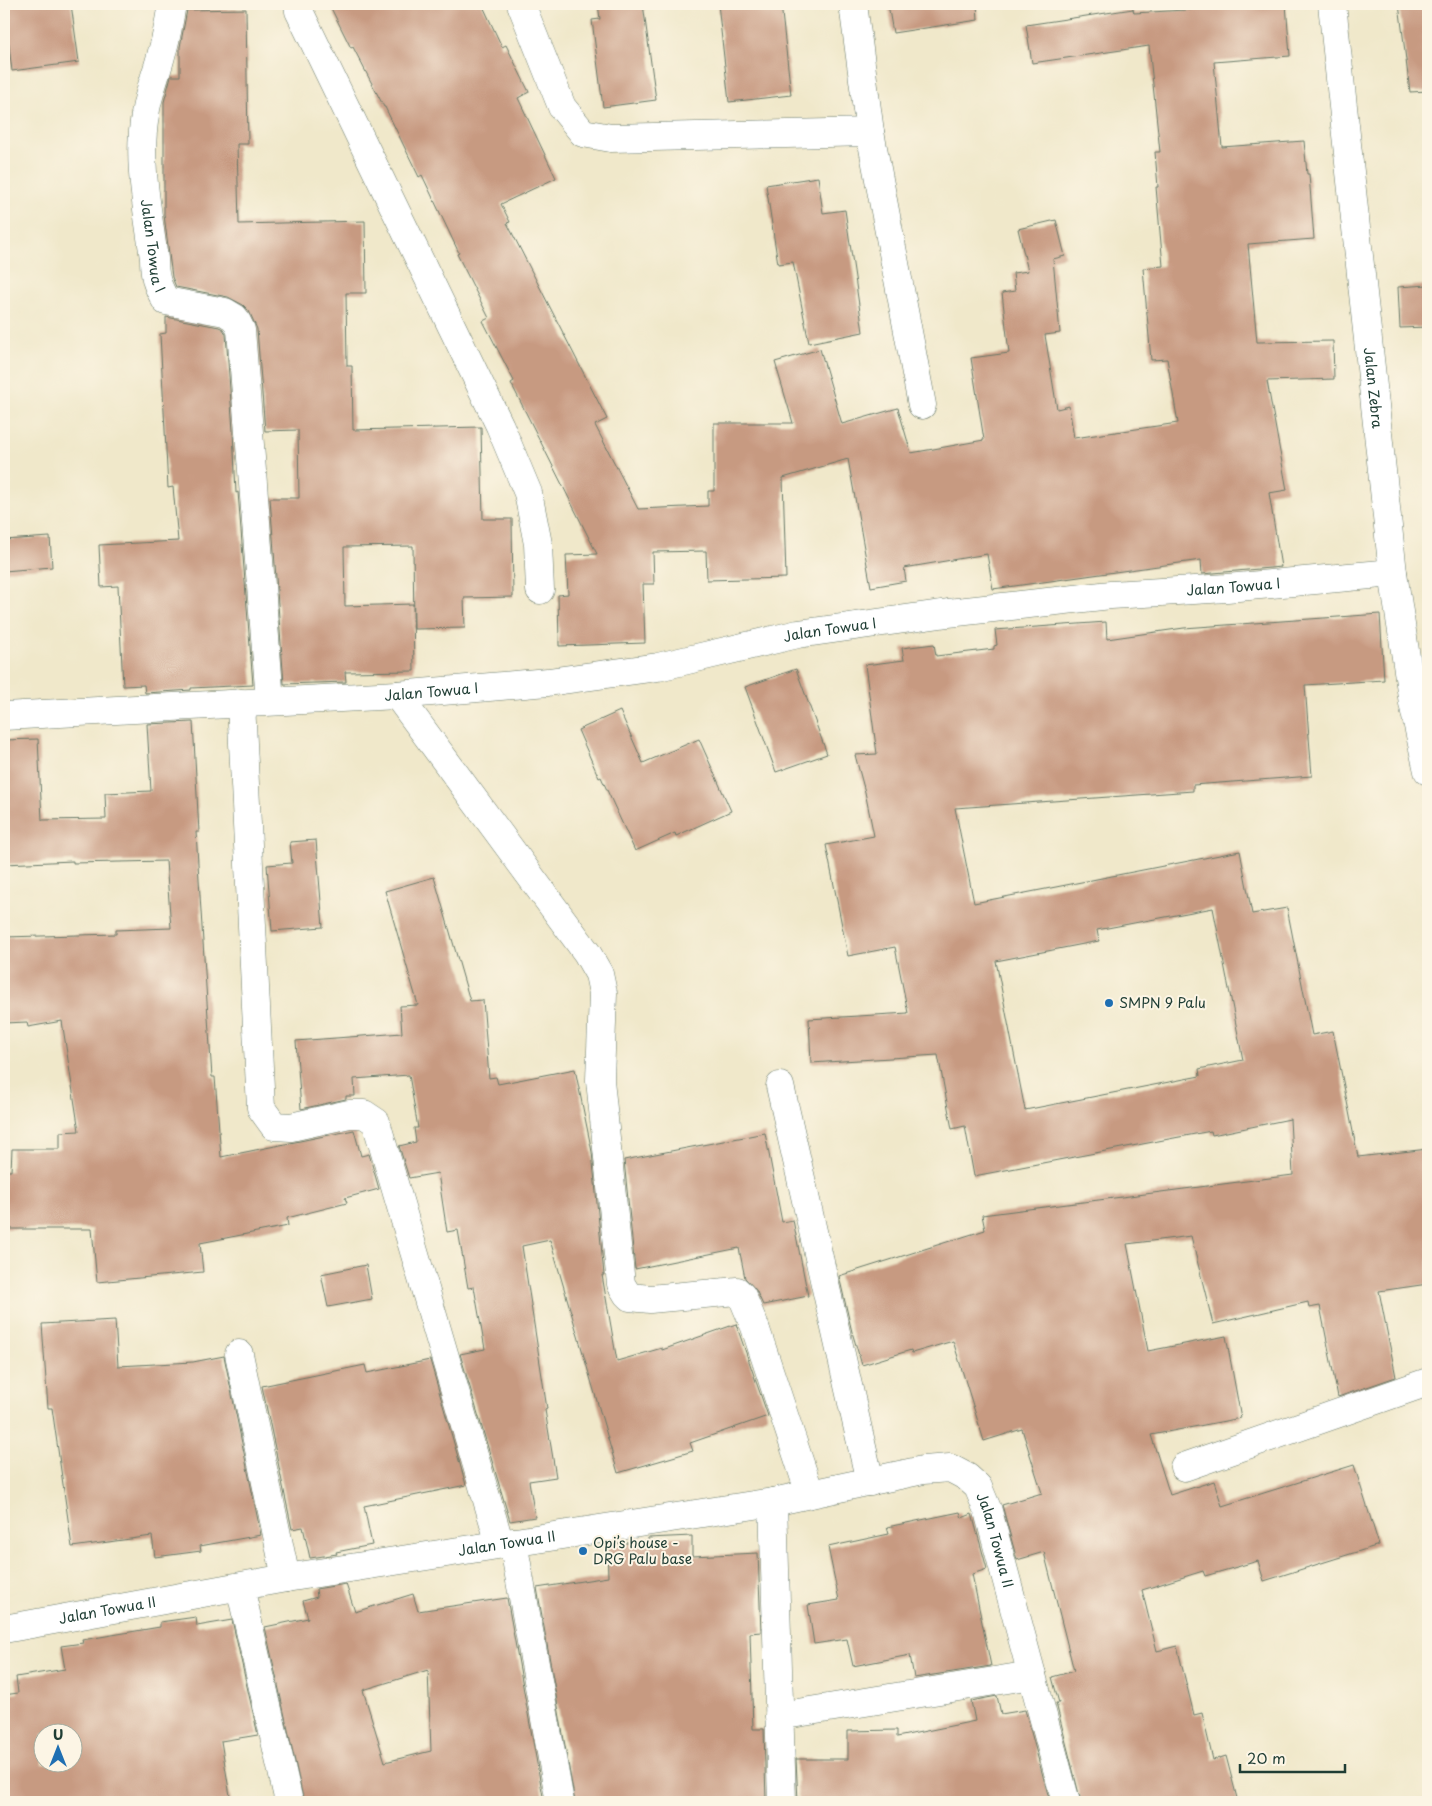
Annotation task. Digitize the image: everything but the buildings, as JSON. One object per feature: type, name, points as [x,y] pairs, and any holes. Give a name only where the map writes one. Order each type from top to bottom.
[{"type":"street","name":"Jalan Towua I","points":[[172,4],[163,52],[145,114],[142,147],[143,176],[154,271],[157,285],[166,301],[224,312],[235,318],[241,330],[270,701]]},
{"type":"street","points":[[298,4],[299,11],[500,426],[528,493],[538,544],[540,590]]},
{"type":"street","points":[[521,4],[562,108],[583,133],[612,138],[870,132]]},
{"type":"street","points":[[853,4],[870,132],[922,405]]},
{"type":"street","name":"Jalan Zebra","points":[[1332,4],[1394,573],[1413,703],[1428,771]]},
{"type":"street","name":"Jalan Towua I","points":[[4,716],[397,695],[548,682],[658,667],[798,634],[948,613],[1111,595],[1227,588],[1394,573]]},
{"type":"street","points":[[397,695],[587,953],[599,974],[603,993],[600,1080],[621,1284],[630,1297],[650,1299],[737,1291],[742,1296],[755,1327],[810,1494]]},
{"type":"street","points":[[242,703],[261,1108],[274,1126],[291,1127],[349,1114],[364,1114],[376,1122],[507,1543],[560,1802]]},
{"type":"street","points":[[780,1086],[870,1482]]},
{"type":"street","points":[[238,1354],[286,1578]]},
{"type":"street","points":[[1184,1467],[1428,1382]]},
{"type":"street","name":"Jalan Towua II","points":[[4,1629],[286,1578],[773,1502],[923,1470],[950,1468],[967,1477],[978,1487],[988,1511],[1066,1802]]},
{"type":"street","points":[[773,1502],[782,1802]]},
{"type":"street","points":[[240,1587],[289,1802]]},
{"type":"street","points":[[779,1716],[1032,1675]]},
{"type":"place","name":"SMPN 9 Palu","points":[[1109,1003]]},
{"type":"place","name":"Opi’s house - DRG Palu base","points":[[583,1551]]}]
